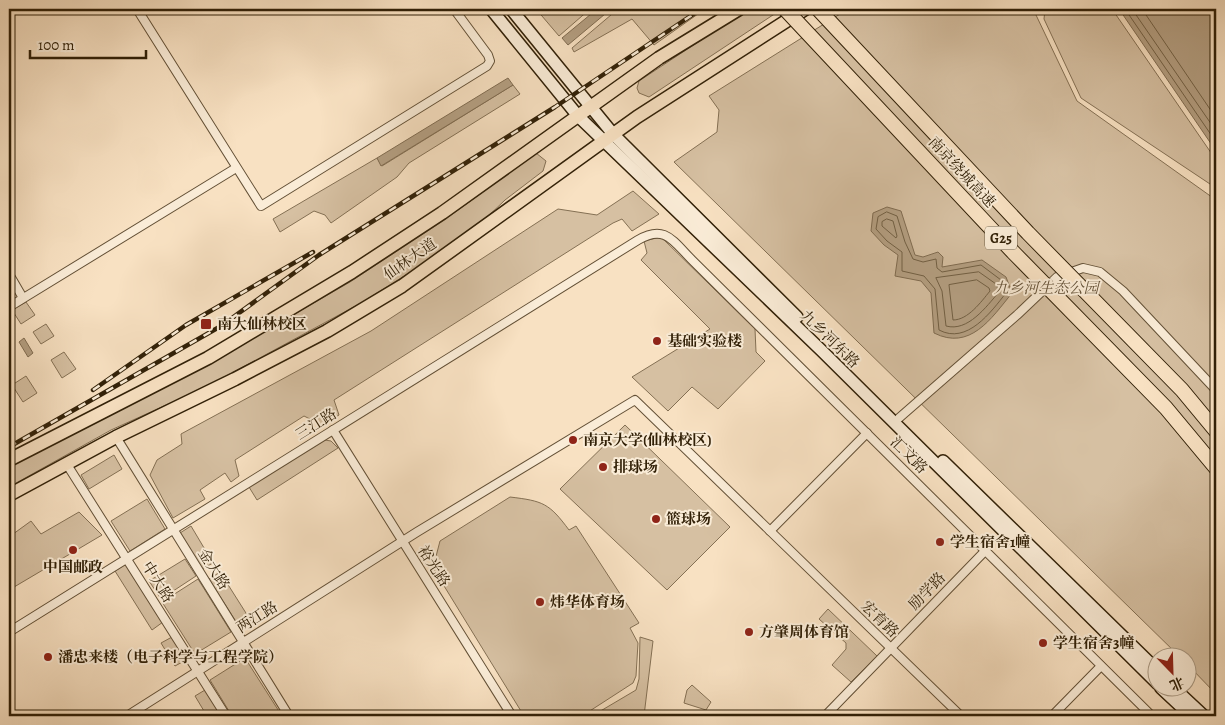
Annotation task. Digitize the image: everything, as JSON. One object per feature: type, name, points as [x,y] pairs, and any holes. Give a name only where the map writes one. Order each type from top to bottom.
[{"type":"highway","name":"南京绕城高速","points":[[785,9],[1013,252],[1166,408],[1216,468]]},
{"type":"highway","name":"南京绕城高速","points":[[818,9],[1028,233],[1182,390],[1216,431]]},
{"type":"main road","name":"九乡河东路","points":[[491,9],[578,116],[607,137],[899,418],[1148,662]]},
{"type":"main road","name":"九乡河东路","points":[[511,9],[589,107],[607,137],[1148,674]]},
{"type":"main road","name":"仙林大道","points":[[9,460],[208,358],[282,315],[442,213],[659,58],[739,9]]},
{"type":"main road","name":"仙林大道","points":[[9,495],[116,437],[235,379],[319,335],[402,286],[607,137],[805,9]]},
{"type":"main road","points":[[1172,698],[1191,716]]},
{"type":"main road","points":[[1185,698],[1204,716]]},
{"type":"street","points":[[137,9],[261,206],[487,66],[490,61],[488,55],[454,9]]},
{"type":"street","points":[[9,307],[236,168]]},
{"type":"street","name":"汇文路","points":[[638,240],[650,233],[660,232],[666,236],[1152,716]]},
{"type":"street","name":"三江路","points":[[9,632],[638,240]]},
{"type":"street","points":[[899,418],[1017,315],[1057,277],[1083,268],[1100,272],[1123,290],[1216,390]]},
{"type":"street","points":[[9,274],[24,298]]},
{"type":"street","name":"宏育路","points":[[417,532],[634,400],[961,716]]},
{"type":"street","name":"裕光路","points":[[333,430],[512,716]]},
{"type":"street","points":[[770,532],[867,433]]},
{"type":"street","name":"金大路","points":[[116,437],[288,716]]},
{"type":"street","name":"中大路","points":[[66,463],[226,716]]},
{"type":"street","name":"两江路","points":[[127,716],[417,532]]},
{"type":"street","name":"励学路","points":[[825,716],[986,550]]},
{"type":"street","points":[[1052,716],[1101,666]]},
{"type":"green space","points":[[536,9],[590,9],[559,36]]},
{"type":"green space","points":[[618,9],[705,9],[654,45],[632,19],[574,52],[572,48]]},
{"type":"green space","points":[[748,9],[782,9],[649,97],[639,93],[637,88],[639,81]]},
{"type":"green space","name":"九乡河生态公园","points":[[848,9],[1037,9],[1036,15],[1077,101],[1216,200],[1216,694],[1198,675],[1198,648],[1171,648],[674,162],[717,132],[719,110],[709,96]]},
{"type":"green space","points":[[1045,9],[1112,9],[1216,160],[1216,188],[1081,98],[1044,19]]},
{"type":"green space","points":[[513,85],[520,94],[409,163],[397,177],[331,223],[325,215],[314,211],[280,232],[273,219],[377,158],[382,166]]},
{"type":"green space","points":[[536,153],[546,161],[543,171],[505,200],[482,222],[417,268],[361,303],[208,386],[111,430],[9,487],[9,465],[213,361],[350,282],[446,219]]},
{"type":"green space","points":[[633,191],[659,214],[632,231],[622,219],[613,223],[334,400],[339,415],[319,428],[314,421],[304,416],[235,460],[239,476],[231,482],[225,473],[200,490],[205,499],[173,518],[150,475],[157,460],[182,444],[181,434],[371,331],[558,209],[597,215]]},
{"type":"green space","points":[[661,237],[755,329],[756,352],[765,361],[718,409],[692,387],[668,411],[632,377],[710,329],[641,260],[647,253],[644,241]]},
{"type":"green space","points":[[26,302],[35,315],[21,324],[12,310]]},
{"type":"green space","points":[[46,324],[54,336],[41,344],[33,332]]},
{"type":"green space","points":[[64,352],[76,369],[62,378],[51,360]]},
{"type":"green space","points":[[26,376],[37,393],[23,402],[12,385]]},
{"type":"green space","name":"篮球场","points":[[625,425],[730,527],[667,590],[560,489]]},
{"type":"green space","points":[[325,440],[331,441],[338,448],[257,500],[249,487]]},
{"type":"green space","points":[[114,455],[122,469],[89,489],[81,475]]},
{"type":"green space","name":"炜华体育场","points":[[510,497],[538,502],[556,514],[569,530],[576,526],[639,623],[630,628],[638,643],[636,676],[633,683],[582,716],[524,716],[433,568],[440,541]]},
{"type":"green space","points":[[147,499],[165,529],[130,551],[111,521]]},
{"type":"green space","points":[[79,512],[102,535],[9,590],[9,537],[31,521],[41,534]]},
{"type":"green space","points":[[191,526],[213,563],[202,569],[180,533]]},
{"type":"green space","points":[[185,559],[196,576],[161,599],[149,581]]},
{"type":"green space","points":[[126,564],[163,622],[152,630],[115,571]]},
{"type":"green space","points":[[220,572],[251,621],[240,628],[209,579]]},
{"type":"green space","points":[[198,579],[231,632],[195,654],[162,602]]},
{"type":"green space","points":[[828,609],[877,656],[851,682],[832,665],[846,649],[846,643],[819,619]]},
{"type":"green space","points":[[172,637],[186,660],[175,666],[161,643]]},
{"type":"green space","points":[[640,637],[653,641],[644,716],[592,716],[636,690],[639,679]]},
{"type":"green space","points":[[245,658],[282,716],[232,716],[210,680]]},
{"type":"green space","points":[[692,685],[711,702],[706,710],[684,703],[687,690]]},
{"type":"green space","points":[[205,690],[222,716],[207,716],[195,696]]},
{"type":"water","points":[[597,9],[611,9],[568,45],[562,38]]},
{"type":"water","points":[[1119,9],[1216,9],[1216,151]]},
{"type":"water","points":[[508,78],[513,85],[381,166],[377,158]]},
{"type":"water","points":[[887,207],[901,211],[915,255],[923,257],[938,252],[943,257],[942,267],[982,260],[1006,277],[1012,293],[979,330],[958,338],[947,338],[934,333],[931,293],[921,281],[895,276],[898,255],[884,245],[871,231],[873,213]]},
{"type":"water","points":[[24,338],[33,353],[28,357],[19,342]]},
{"type":"railway","points":[[9,447],[221,326],[319,255],[555,107],[701,9]]},
{"type":"railway","points":[[93,390],[186,325],[313,252]]},
{"type":"place","name":"南大仙林校区","points":[[206,324]]},
{"type":"place","name":"基础实验楼","points":[[657,341]]},
{"type":"place","name":"南京大学(仙林校区)","points":[[573,440]]},
{"type":"place","name":"排球场","points":[[603,467]]},
{"type":"place","name":"篮球场","points":[[656,519]]},
{"type":"place","name":"学生宿舍1幢","points":[[940,542]]},
{"type":"place","name":"中国邮政","points":[[73,550]]},
{"type":"place","name":"炜华体育场","points":[[540,602]]},
{"type":"place","name":"方肇周体育馆","points":[[749,632]]},
{"type":"place","name":"学生宿舍3幢","points":[[1043,643]]},
{"type":"place","name":"潘忠来楼（电子科学与工程学院）","points":[[48,657]]}]
